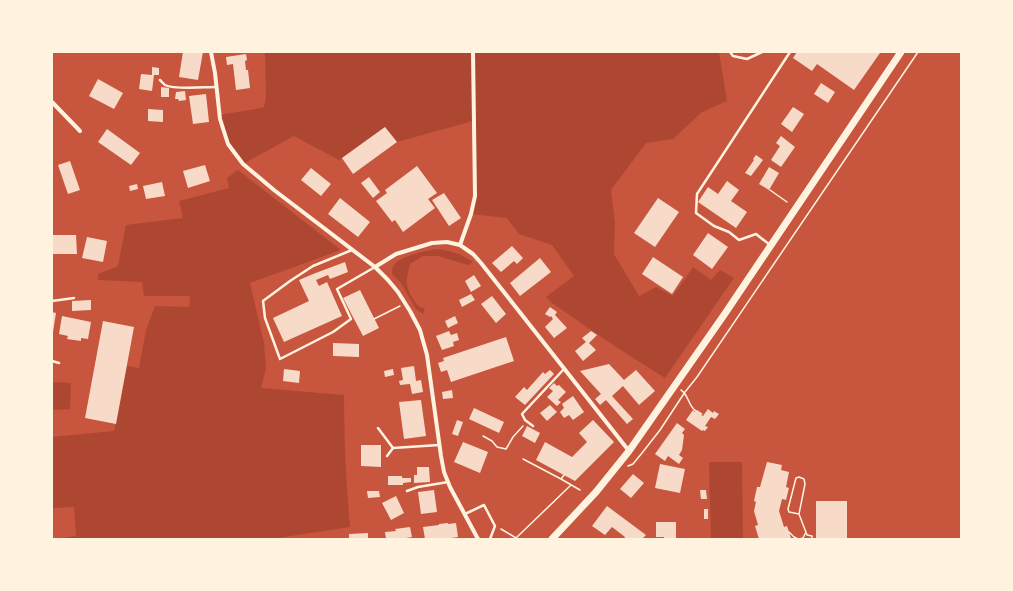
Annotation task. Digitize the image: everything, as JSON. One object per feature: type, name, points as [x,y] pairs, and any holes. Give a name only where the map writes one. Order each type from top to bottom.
[{"type":"main road","points":[[552,539],[596,492],[629,452],[901,52]]},
{"type":"street","points":[[211,52],[220,119],[228,144],[243,164],[274,190],[375,267],[388,280],[410,311],[420,330],[427,355],[439,446],[444,472],[478,539]]},
{"type":"street","points":[[460,245],[471,214],[475,196],[473,52]]},
{"type":"street","points":[[52,102],[80,131]]},
{"type":"street","points":[[375,267],[396,254],[432,243],[447,242],[460,245],[473,254],[629,452]]},
{"type":"lane","points":[[730,52],[733,56],[747,59],[762,52]]},
{"type":"lane","points":[[771,245],[756,234],[739,240],[730,232],[714,226],[696,213],[697,194],[790,52]]},
{"type":"lane","points":[[160,80],[165,85],[170,87],[216,87]]},
{"type":"lane","points":[[352,250],[313,266],[263,301],[265,318],[280,359],[334,332],[351,319],[337,289],[375,267]]},
{"type":"lane","points":[[52,301],[74,298]]},
{"type":"lane","points":[[52,362],[59,363]]},
{"type":"lane","points":[[533,426],[525,420],[522,414],[565,369]]},
{"type":"lane","points":[[378,428],[393,448]]},
{"type":"lane","points":[[393,448],[439,446]]},
{"type":"lane","points":[[387,456],[393,448]]},
{"type":"lane","points":[[408,491],[418,487],[448,482]]},
{"type":"lane","points":[[465,514],[484,505],[495,526],[490,539]]},
{"type":"path","points":[[633,464],[660,430],[918,52]]},
{"type":"path","points":[[770,190],[787,202]]},
{"type":"path","points":[[374,319],[405,303]]},
{"type":"path","points":[[675,386],[685,392],[692,408],[696,410]]},
{"type":"path","points":[[483,436],[492,441],[497,447],[506,449],[513,437],[527,422]]},
{"type":"path","points":[[523,459],[580,490]]},
{"type":"path","points":[[561,480],[564,475]]},
{"type":"path","points":[[799,514],[789,512],[788,509],[796,478],[799,477],[804,479],[805,484],[799,514],[807,535],[812,536],[812,539]]},
{"type":"path","points":[[495,526],[517,539],[571,485]]},
{"type":"path","points":[[789,532],[794,537],[799,539],[803,538],[806,532]]},
{"type":"shaded area","points":[[265,52],[719,52],[727,101],[702,112],[673,139],[646,143],[611,190],[615,223],[614,254],[639,296],[656,287],[673,296],[693,267],[711,280],[720,270],[734,278],[665,378],[616,347],[552,303],[546,297],[574,276],[552,245],[519,234],[507,218],[471,214],[475,196],[473,121],[397,142],[385,127],[339,160],[294,136],[243,164],[228,144],[219,115],[264,107],[266,98]]},
{"type":"shaded area","points":[[238,170],[341,250],[250,283],[264,343],[266,369],[261,388],[344,395],[347,494],[350,527],[271,539],[52,539],[76,536],[74,507],[52,508],[52,437],[114,431],[127,366],[139,368],[146,330],[155,306],[189,307],[190,296],[144,296],[142,282],[98,280],[98,274],[118,266],[126,225],[183,218],[179,201],[229,188],[227,178]]},
{"type":"shaded area","points":[[437,249],[464,256],[473,262],[468,265],[438,256],[423,256],[410,264],[407,277],[407,287],[411,296],[419,307],[425,308],[423,314],[416,309],[401,283],[392,274],[392,268],[401,259],[420,252]]},
{"type":"shaded area","points":[[52,382],[71,383],[70,409],[52,410]]},
{"type":"shaded area","points":[[709,462],[742,462],[743,539],[711,539]]},
{"type":"building","points":[[183,52],[203,52],[198,80],[179,77]]},
{"type":"building","points":[[797,52],[880,53],[854,90],[817,64],[812,71],[793,58]]},
{"type":"building","points":[[246,54],[246,70],[248,70],[250,88],[236,90],[233,64],[227,65],[226,57]]},
{"type":"building","points":[[152,67],[159,68],[159,75],[154,75],[152,91],[139,89],[141,74],[152,75]]},
{"type":"building","points":[[98,79],[123,93],[114,109],[89,96]]},
{"type":"building","points":[[821,83],[835,92],[828,103],[814,94]]},
{"type":"building","points":[[161,87],[169,88],[169,97],[161,97]]},
{"type":"building","points":[[185,91],[186,100],[179,101],[178,99],[175,99],[176,92]]},
{"type":"building","points":[[206,94],[209,122],[193,124],[189,96]]},
{"type":"building","points":[[793,107],[804,114],[792,132],[781,124]]},
{"type":"building","points":[[148,109],[163,110],[163,122],[148,121]]},
{"type":"building","points":[[385,127],[397,142],[353,174],[342,158]]},
{"type":"building","points":[[107,129],[140,153],[131,165],[98,142]]},
{"type":"building","points":[[781,136],[795,147],[781,167],[771,160],[780,146],[776,143]]},
{"type":"building","points":[[756,155],[763,160],[751,176],[745,173]]},
{"type":"building","points":[[70,161],[80,190],[68,194],[58,165]]},
{"type":"building","points":[[205,165],[210,181],[188,188],[183,171]]},
{"type":"building","points":[[417,166],[437,193],[428,199],[435,208],[403,232],[395,220],[392,222],[376,201],[387,193],[385,190]]},
{"type":"building","points":[[769,167],[779,173],[769,190],[759,184]]},
{"type":"building","points":[[311,168],[331,184],[321,196],[301,180]]},
{"type":"building","points":[[369,177],[380,192],[373,198],[361,183]]},
{"type":"building","points":[[727,181],[739,190],[731,201],[747,212],[736,228],[698,202],[708,187],[718,194]]},
{"type":"building","points":[[162,182],[165,196],[146,199],[143,186]]},
{"type":"building","points":[[137,184],[138,189],[130,191],[129,186]]},
{"type":"building","points":[[444,193],[461,218],[449,226],[432,200]]},
{"type":"building","points":[[340,198],[370,222],[358,237],[328,214]]},
{"type":"building","points":[[658,198],[679,212],[655,247],[634,233]]},
{"type":"building","points":[[708,233],[728,247],[712,269],[693,255]]},
{"type":"building","points":[[52,235],[76,235],[77,254],[52,254]]},
{"type":"building","points":[[87,237],[107,241],[103,262],[82,258]]},
{"type":"building","points":[[512,246],[523,258],[517,264],[514,261],[501,272],[492,263]]},
{"type":"building","points":[[653,257],[683,277],[672,294],[642,274]]},
{"type":"building","points":[[540,258],[551,272],[520,296],[510,283]]},
{"type":"building","points":[[345,262],[348,272],[330,279],[328,275],[316,280],[319,286],[327,282],[342,316],[284,342],[273,318],[309,301],[299,280]]},
{"type":"building","points":[[474,275],[481,286],[471,292],[465,281]]},
{"type":"building","points":[[360,290],[379,328],[363,336],[343,298]]},
{"type":"building","points":[[471,294],[475,300],[462,307],[459,300]]},
{"type":"building","points":[[492,296],[506,314],[496,323],[481,304]]},
{"type":"building","points":[[91,300],[91,310],[72,311],[72,301]]},
{"type":"building","points":[[550,307],[557,312],[555,315],[567,328],[554,338],[545,327],[553,319],[551,316],[550,317],[545,314]]},
{"type":"building","points":[[52,312],[56,313],[53,332],[52,332]]},
{"type":"building","points":[[62,316],[91,322],[88,339],[81,338],[81,341],[67,339],[68,336],[59,334]]},
{"type":"building","points":[[455,316],[458,323],[448,328],[445,321]]},
{"type":"building","points":[[103,321],[134,327],[116,424],[85,418]]},
{"type":"building","points":[[449,331],[451,335],[457,333],[459,340],[453,342],[454,346],[442,350],[436,336]]},
{"type":"building","points":[[591,331],[597,335],[589,343],[596,350],[583,361],[575,351],[586,342],[582,338]]},
{"type":"building","points":[[506,337],[514,361],[451,382],[447,370],[441,372],[438,363],[444,361],[443,358]]},
{"type":"building","points":[[333,343],[359,344],[359,357],[333,356]]},
{"type":"building","points":[[609,364],[624,380],[636,370],[655,391],[639,405],[623,386],[612,396],[633,419],[627,424],[606,400],[600,405],[595,399],[601,394],[580,371]]},
{"type":"building","points":[[414,366],[416,381],[421,380],[423,392],[412,394],[410,384],[400,385],[399,381],[403,380],[401,368]]},
{"type":"building","points":[[284,369],[300,371],[299,383],[283,381]]},
{"type":"building","points":[[393,369],[394,375],[385,377],[384,371]]},
{"type":"building","points":[[550,370],[554,374],[525,405],[515,397],[524,387],[527,390],[543,372],[545,374]]},
{"type":"building","points":[[554,383],[557,386],[559,385],[566,392],[558,400],[561,402],[557,406],[547,397],[553,391],[549,388]]},
{"type":"building","points":[[452,390],[453,398],[443,399],[442,392]]},
{"type":"building","points":[[573,396],[584,412],[573,420],[569,415],[564,418],[560,412],[564,408],[562,404]]},
{"type":"building","points":[[421,400],[426,436],[404,439],[399,402]]},
{"type":"building","points":[[550,405],[557,412],[547,421],[540,413]]},
{"type":"building","points":[[474,408],[504,422],[499,433],[469,419]]},
{"type":"building","points":[[708,409],[713,413],[714,411],[719,414],[715,419],[711,417],[705,426],[708,427],[705,431],[702,431],[686,420],[693,410],[695,412],[697,410],[703,414],[701,415],[703,416]]},
{"type":"building","points":[[457,420],[463,422],[458,436],[452,434]]},
{"type":"building","points":[[593,420],[614,442],[575,481],[536,460],[545,442],[572,457],[587,442],[579,433]]},
{"type":"building","points":[[677,423],[685,429],[682,433],[684,435],[682,450],[679,455],[683,458],[679,464],[668,456],[665,461],[655,454]]},
{"type":"building","points":[[527,426],[540,433],[535,443],[522,436]]},
{"type":"building","points":[[463,442],[488,452],[480,473],[454,462]]},
{"type":"building","points":[[361,445],[381,445],[381,467],[361,466]]},
{"type":"building","points":[[767,462],[782,465],[781,470],[789,472],[786,487],[789,488],[786,500],[782,499],[779,511],[784,527],[787,526],[791,538],[788,539],[759,539],[755,526],[758,525],[754,511],[756,502],[754,501],[757,487],[760,487]]},
{"type":"building","points":[[660,464],[685,469],[680,493],[655,488]]},
{"type":"building","points":[[417,467],[429,467],[430,482],[414,483],[414,475],[417,475]]},
{"type":"building","points":[[633,474],[644,483],[631,498],[620,489]]},
{"type":"building","points":[[388,476],[402,476],[402,478],[411,478],[411,482],[403,483],[403,485],[388,485]]},
{"type":"building","points":[[434,490],[437,512],[421,514],[418,492]]},
{"type":"building","points":[[700,490],[706,490],[707,499],[701,499]]},
{"type":"building","points":[[367,491],[379,491],[380,497],[368,498]]},
{"type":"building","points":[[396,496],[404,513],[391,520],[382,503]]},
{"type":"building","points":[[816,501],[847,501],[847,539],[816,539]]},
{"type":"building","points":[[607,506],[646,535],[642,539],[624,539],[625,537],[612,527],[605,535],[592,526]]},
{"type":"building","points":[[704,509],[708,509],[708,519],[704,519]]},
{"type":"building","points":[[656,522],[676,522],[676,539],[656,537]]},
{"type":"building","points":[[456,523],[458,537],[451,539],[425,539],[423,527]]},
{"type":"building","points":[[410,527],[412,537],[406,539],[386,539],[385,532]]},
{"type":"building","points":[[368,533],[368,539],[349,539],[349,534]]}]
